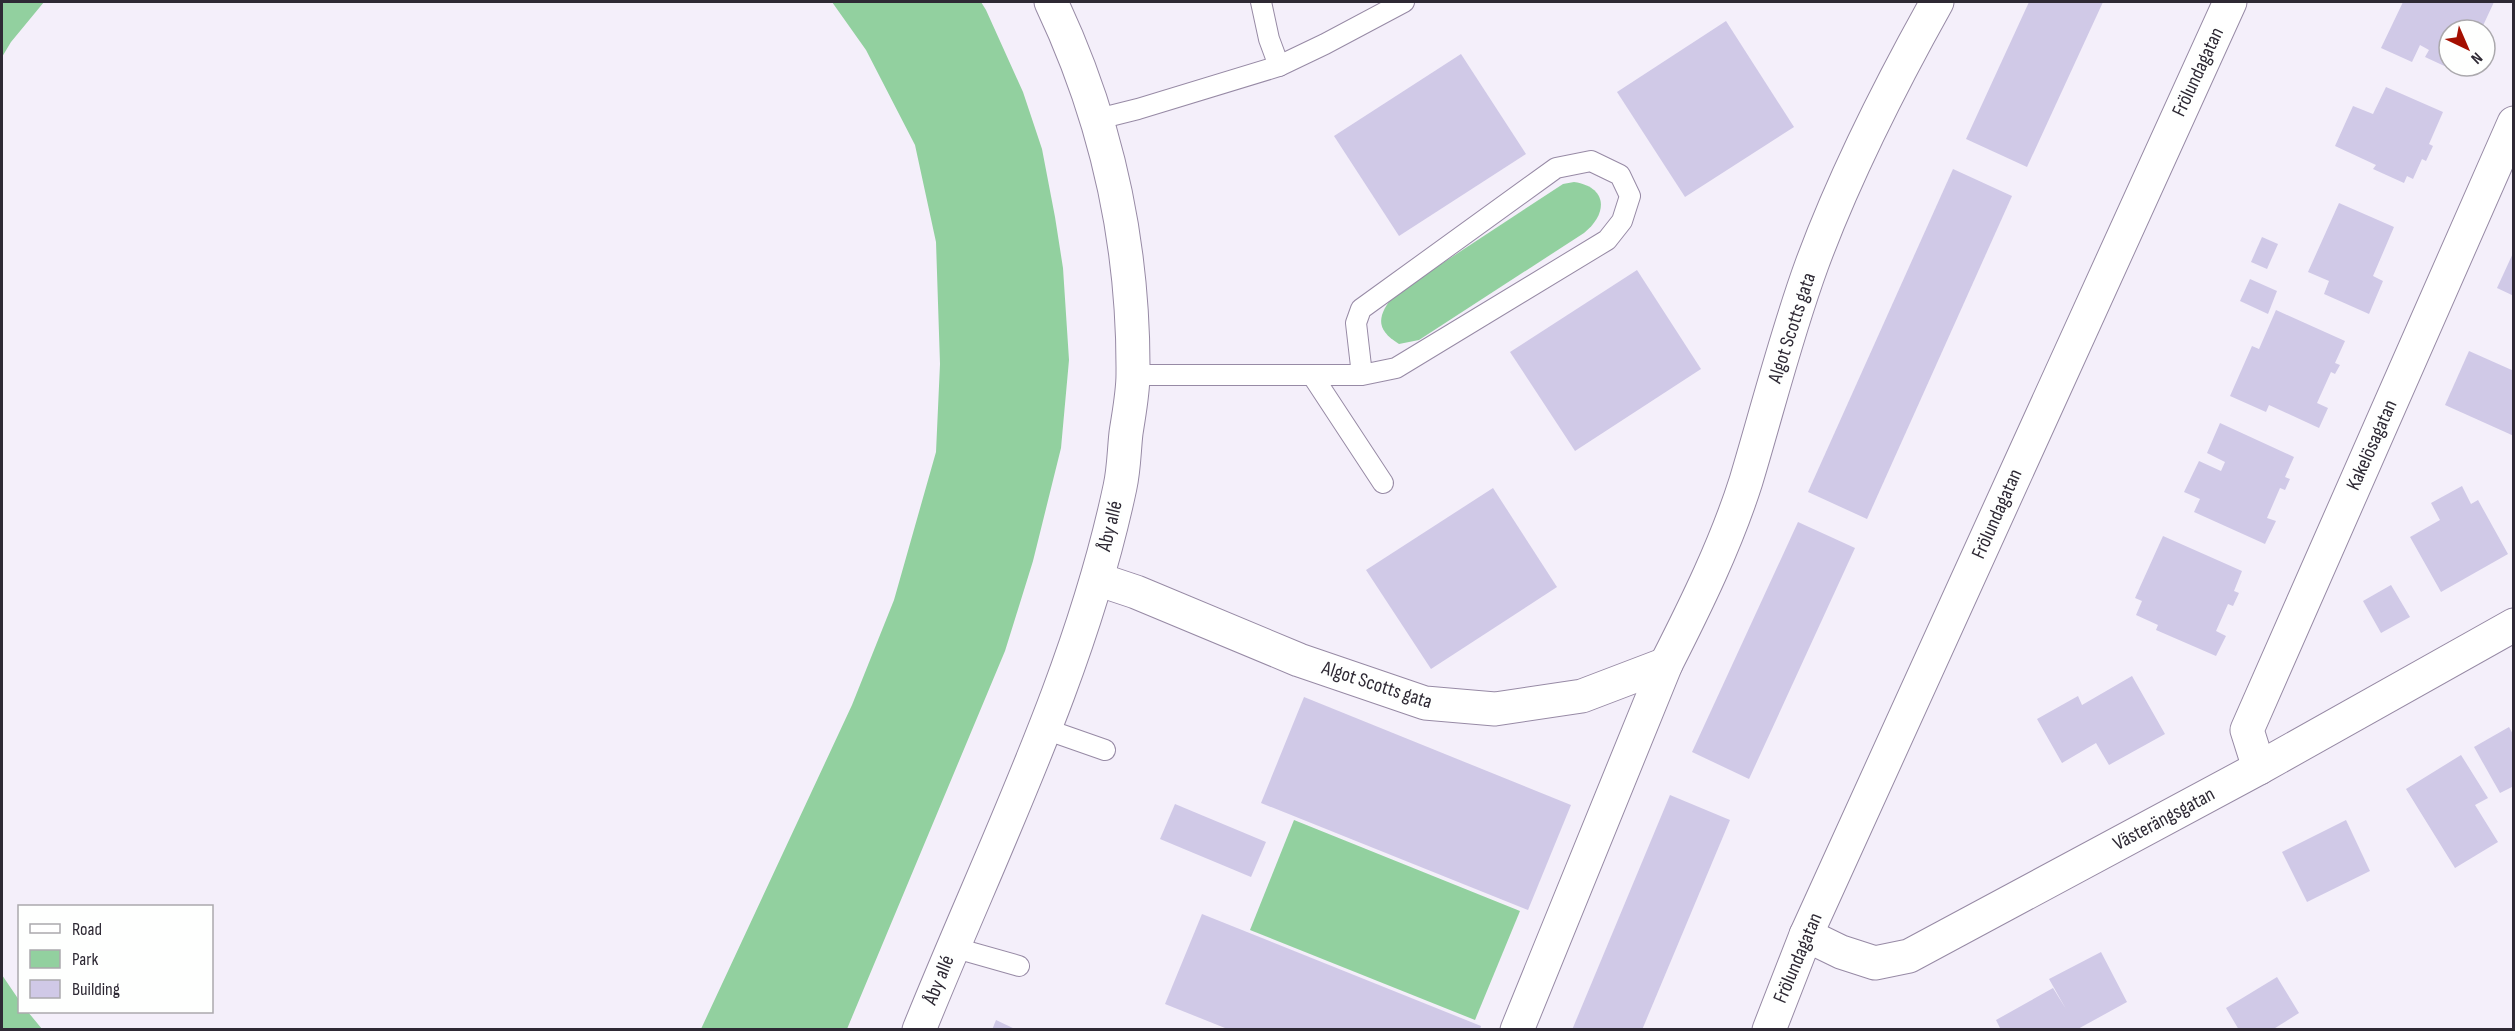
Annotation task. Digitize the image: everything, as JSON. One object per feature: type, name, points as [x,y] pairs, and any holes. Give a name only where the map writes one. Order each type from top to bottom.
[{"type":"street","name":"Åby allé","points":[[919,1029],[1045,729],[1086,615],[1120,484],[1133,375],[1130,297],[1119,208],[1088,87],[1051,2]]},
{"type":"street","name":"Algot Scotts gata","points":[[1517,1029],[1666,664],[1693,610],[1745,482],[1808,276],[1840,190],[1876,115],[1937,2]]},
{"type":"street","name":"Frölundagatan","points":[[1768,1029],[1806,935],[2230,2]]},
{"type":"street","name":"Kakelösagatan","points":[[2259,768],[2247,730],[2514,123]]},
{"type":"street","name":"Algot Scotts gata","points":[[1097,579],[1136,592],[1299,660],[1425,703],[1496,709],[1582,696],[1666,664]]},
{"type":"street","name":"Västerängsgatan","points":[[1806,935],[1842,952],[1875,963],[1909,956],[2259,768],[2514,626]]},
{"type":"lane","points":[[1261,2],[1269,39],[1279,66]]},
{"type":"lane","points":[[1098,119],[1279,66],[1404,2]]},
{"type":"lane","points":[[1133,375],[1362,375],[1396,368],[1607,240],[1622,221],[1630,196],[1620,175],[1591,161],[1556,168],[1361,309],[1356,323],[1362,375]]},
{"type":"lane","points":[[1311,375],[1383,483]]},
{"type":"lane","points":[[1045,729],[1105,750]]},
{"type":"lane","points":[[952,947],[1020,966]]},
{"type":"green space","points":[[2,2],[44,2],[11,42],[2,57]]},
{"type":"green space","points":[[832,2],[981,2],[986,10],[1023,92],[1042,149],[1055,217],[1063,268],[1069,360],[1061,448],[1033,561],[1005,651],[847,1029],[701,1029],[852,705],[894,600],[936,452],[940,364],[936,242],[915,145],[866,50]]},
{"type":"green space","points":[[1574,182],[1593,189],[1601,202],[1597,218],[1584,233],[1419,340],[1399,344],[1385,333],[1381,321],[1382,315],[1394,295],[1563,184]]},
{"type":"green space","points":[[1294,820],[1520,911],[1475,1020],[1250,930]]},
{"type":"green space","points":[[2,975],[18,999],[18,1013],[29,1013],[42,1029],[2,1029]]},
{"type":"building","points":[[2029,2],[2103,2],[2027,167],[1966,139]]},
{"type":"building","points":[[2403,2],[2494,2],[2487,18],[2437,18],[2437,63],[2425,57],[2429,50],[2420,45],[2412,62],[2381,48]]},
{"type":"building","points":[[1726,21],[1794,127],[1685,197],[1617,92]]},
{"type":"building","points":[[1461,54],[1526,154],[1399,236],[1334,136]]},
{"type":"building","points":[[2386,87],[2443,112],[2429,144],[2433,146],[2426,161],[2422,159],[2413,179],[2407,176],[2404,183],[2373,169],[2376,165],[2335,146],[2353,106],[2373,114]]},
{"type":"building","points":[[1953,169],[2012,196],[1867,519],[1808,492]]},
{"type":"building","points":[[2339,203],[2394,227],[2373,276],[2383,281],[2369,314],[2324,294],[2329,281],[2308,272]]},
{"type":"building","points":[[2262,237],[2278,244],[2267,269],[2251,262]]},
{"type":"building","points":[[2514,251],[2514,296],[2497,288]]},
{"type":"building","points":[[1637,270],[1701,369],[1575,451],[1510,352]]},
{"type":"building","points":[[2250,279],[2277,291],[2268,314],[2240,301]]},
{"type":"building","points":[[2276,310],[2345,341],[2335,363],[2340,365],[2335,374],[2331,372],[2317,403],[2328,408],[2319,428],[2269,405],[2266,412],[2230,396],[2252,346],[2259,349]]},
{"type":"building","points":[[2469,351],[2514,371],[2514,436],[2445,405]]},
{"type":"building","points":[[2220,423],[2294,457],[2285,477],[2290,479],[2285,490],[2280,488],[2267,518],[2276,521],[2265,544],[2194,512],[2200,499],[2184,492],[2199,461],[2221,471],[2225,462],[2207,453]]},
{"type":"building","points":[[2462,486],[2471,504],[2478,500],[2508,554],[2441,592],[2410,537],[2440,520],[2431,503]]},
{"type":"building","points":[[1493,488],[1557,587],[1431,669],[1366,570]]},
{"type":"building","points":[[1798,522],[1855,548],[1749,779],[1692,752]]},
{"type":"building","points":[[2163,536],[2242,571],[2234,591],[2239,593],[2233,606],[2228,604],[2216,631],[2226,636],[2216,656],[2156,630],[2158,625],[2136,615],[2142,601],[2135,598]]},
{"type":"building","points":[[2391,585],[2410,617],[2381,633],[2363,601]]},
{"type":"building","points":[[2132,676],[2165,734],[2109,765],[2096,743],[2062,763],[2037,719],[2078,696],[2082,705]]},
{"type":"building","points":[[1304,697],[1571,805],[1528,910],[1261,803]]},
{"type":"building","points":[[2509,727],[2514,736],[2514,786],[2500,793],[2474,747]]},
{"type":"building","points":[[2461,755],[2488,798],[2475,805],[2498,842],[2455,868],[2406,789]]},
{"type":"building","points":[[1670,795],[1730,820],[1642,1030],[1572,1030]]},
{"type":"building","points":[[1175,804],[1266,842],[1251,877],[1160,839]]},
{"type":"building","points":[[2346,820],[2370,871],[2307,902],[2282,852]]},
{"type":"building","points":[[1202,914],[1481,1026],[1480,1030],[1230,1030],[1165,1004]]},
{"type":"building","points":[[2101,952],[2127,1002],[2076,1030],[2001,1030],[1996,1020],[2053,988],[2066,1009],[2049,979]]},
{"type":"building","points":[[2277,977],[2299,1013],[2272,1030],[2239,1030],[2226,1008]]},
{"type":"building","points":[[996,1020],[1017,1030],[992,1030]]}]
